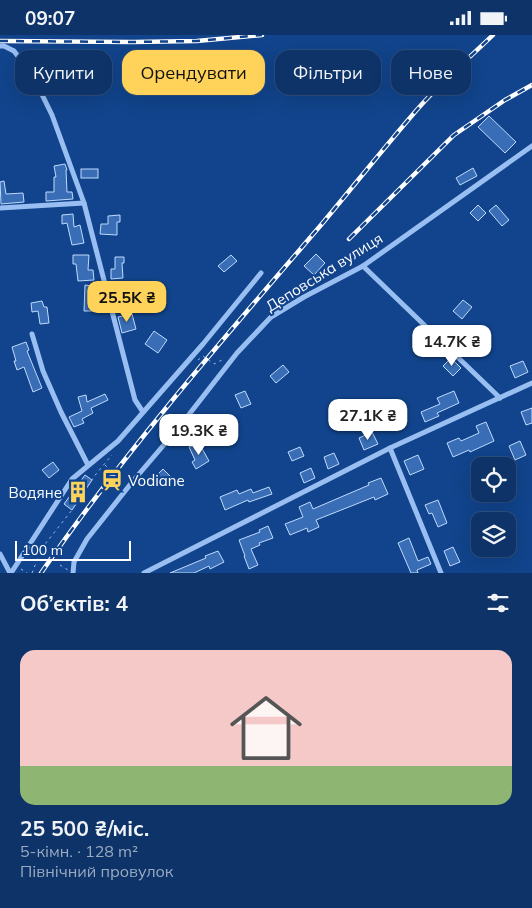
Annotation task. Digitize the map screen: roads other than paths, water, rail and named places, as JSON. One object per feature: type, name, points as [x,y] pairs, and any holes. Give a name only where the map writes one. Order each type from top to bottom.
[{"type":"street","points":[[0,46],[14,51],[33,75],[52,115],[84,203],[135,400],[143,412]]},
{"type":"street","name":"Деповська вулиця","points":[[73,573],[74,562],[87,539],[235,356],[271,317],[363,266],[532,146]]},
{"type":"street","points":[[0,208],[84,203]]},
{"type":"street","points":[[363,266],[500,398]]},
{"type":"street","points":[[0,554],[11,573],[72,479],[118,441],[261,273]]},
{"type":"street","points":[[32,333],[43,371],[60,412],[88,465]]},
{"type":"street","points":[[144,573],[390,448],[532,383]]},
{"type":"street","points":[[390,448],[441,573]]},
{"type":"railway","points":[[0,41],[197,41],[262,35]]},
{"type":"railway","points":[[41,573],[73,527],[141,439],[212,352],[415,112],[443,82],[493,35]]},
{"type":"railway","points":[[349,239],[454,135],[505,100],[532,85]]},
{"type":"place","name":"Vodiane","points":[[112,480]]},
{"type":"place","name":"Водяне","points":[[78,492]]}]
